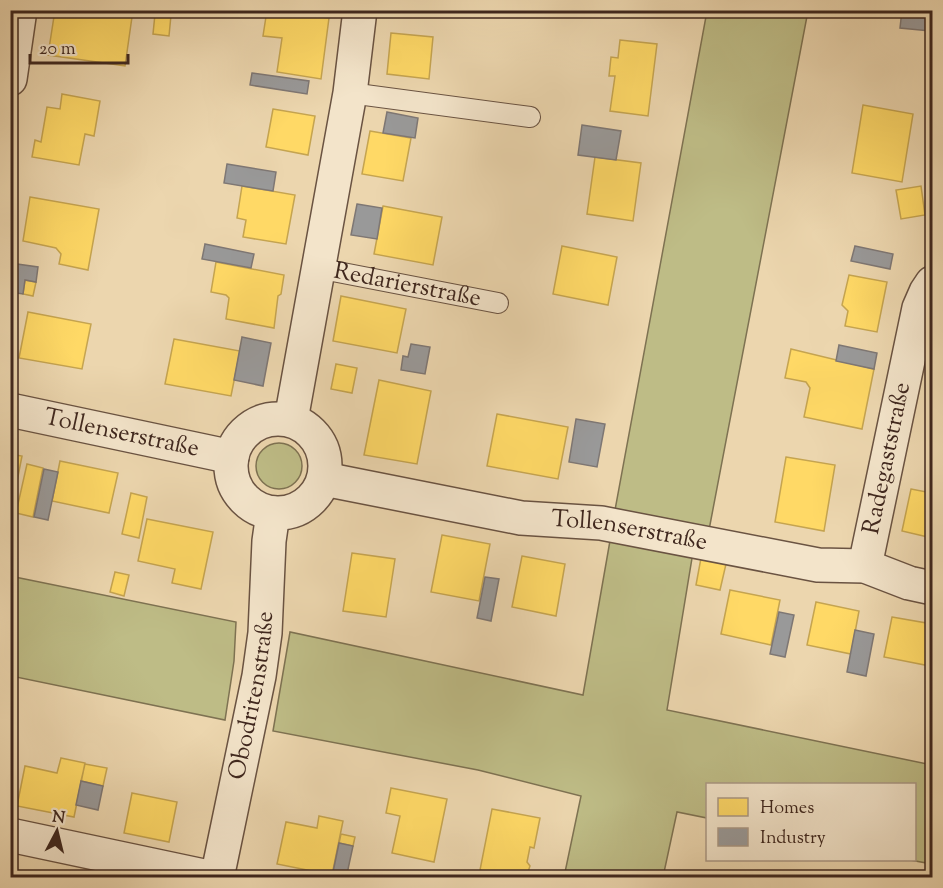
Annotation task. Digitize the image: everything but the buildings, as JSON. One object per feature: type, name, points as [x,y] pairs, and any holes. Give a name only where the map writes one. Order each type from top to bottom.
[{"type":"street","points":[[10,79],[20,10]]},
{"type":"street","name":"Redarierstraße","points":[[291,420],[350,93],[360,10]]},
{"type":"street","name":"Radegaststraße","points":[[865,566],[919,308],[933,283]]},
{"type":"street","name":"Tollenserstraße","points":[[10,410],[232,457]]},
{"type":"street","name":"Tollenserstraße","points":[[273,513],[257,509],[245,500],[236,487],[231,472],[232,457],[237,442],[247,430],[260,422],[275,419],[291,420]]},
{"type":"street","points":[[273,513],[286,513],[310,501],[324,479],[325,464],[322,449],[315,436],[304,426],[291,420]]},
{"type":"street","name":"Tollenserstraße","points":[[324,479],[521,518],[601,523],[818,564],[865,566],[909,583],[933,588]]},
{"type":"street","name":"Obodritenstraße","points":[[215,878],[259,676],[265,633],[269,541],[273,513]]},
{"type":"street","points":[[10,835],[215,878]]},
{"type":"lane","points":[[350,93],[530,117]]},
{"type":"lane","name":"Redarierstraße","points":[[317,268],[498,303]]},
{"type":"shaded area","points":[[707,11],[808,11],[709,530],[615,510]]},
{"type":"shaded area","points":[[279,443],[295,450],[302,466],[295,482],[279,489],[263,482],[256,466],[263,450]]},
{"type":"shaded area","points":[[611,535],[693,552],[667,710],[932,765],[932,864],[916,861],[916,783],[706,783],[706,818],[677,812],[663,877],[564,877],[581,796],[478,770],[273,731],[290,632],[583,695]]},
{"type":"shaded area","points":[[10,576],[236,622],[234,661],[225,720],[11,676]]}]
